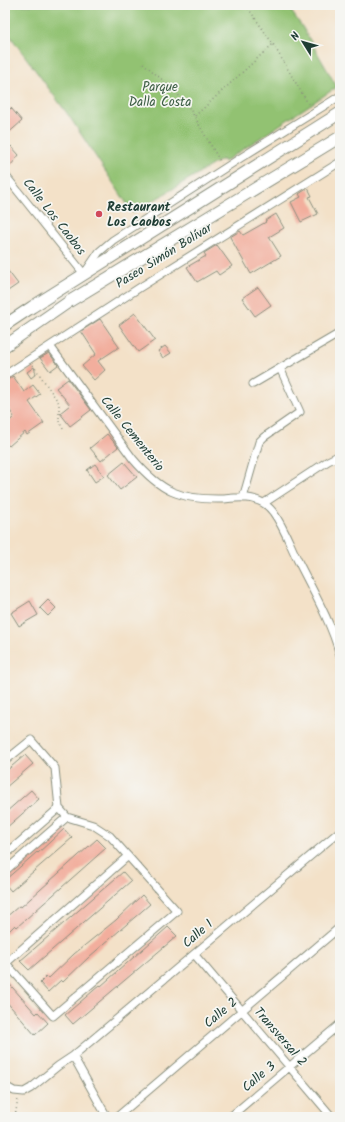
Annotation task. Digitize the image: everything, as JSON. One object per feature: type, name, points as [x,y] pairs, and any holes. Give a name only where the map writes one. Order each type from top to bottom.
[{"type":"main road","name":"Paseo Simón Bolívar","points":[[5,325],[340,113]]},
{"type":"main road","name":"Paseo Simón Bolívar","points":[[5,346],[42,319],[93,286],[340,137]]},
{"type":"main road","points":[[84,274],[93,286]]},
{"type":"street","name":"Paseo Simón Bolívar","points":[[84,274],[93,259],[104,246],[224,168],[340,96]]},
{"type":"street","name":"Paseo Simón Bolívar","points":[[5,375],[340,162]]},
{"type":"street","name":"Calle Los Caobos","points":[[5,175],[84,274]]},
{"type":"street","points":[[253,384],[340,333]]},
{"type":"street","name":"Calle Cementerio","points":[[50,346],[133,459],[158,485],[175,493],[195,498],[243,498],[257,500],[264,503]]},
{"type":"street","points":[[243,498],[259,442],[300,412],[280,368]]},
{"type":"street","points":[[340,455],[328,461],[264,503],[278,519],[331,628],[340,655]]},
{"type":"street","points":[[5,761],[31,740],[55,768],[59,808],[67,817],[100,828],[110,836],[128,856],[177,911],[53,1016],[5,962],[128,856]]},
{"type":"street","points":[[5,855],[59,808]]},
{"type":"street","points":[[5,870],[67,817]]},
{"type":"street","name":"Calle 1","points":[[19,1093],[27,1091],[73,1056],[340,831]]},
{"type":"street","name":"Calle 2","points":[[117,1117],[340,927]]},
{"type":"street","name":"Transversal 2","points":[[194,954],[332,1117]]},
{"type":"street","name":"Calle 3","points":[[230,1117],[340,1024]]},
{"type":"street","points":[[73,1056],[106,1117]]},
{"type":"street","points":[[5,1086],[14,1092],[19,1093]]},
{"type":"path","points":[[246,5],[273,44],[313,112]]},
{"type":"path","points":[[195,116],[273,44]]},
{"type":"path","points":[[143,64],[175,91],[195,116],[224,168]]},
{"type":"path","points":[[29,360],[59,403],[59,422],[63,430]]},
{"type":"path","points":[[15,1117],[19,1093]]},
{"type":"green space","name":"Parque Dalla Costa","points":[[5,5],[287,5],[303,28],[337,87],[224,162],[222,159],[133,213],[69,116],[5,29]]},
{"type":"building","points":[[11,108],[22,121],[5,136],[5,113]]},
{"type":"building","points":[[11,146],[19,155],[11,165],[5,157],[5,151]]},
{"type":"building","points":[[308,188],[312,196],[309,197],[318,214],[301,222],[291,202],[301,197],[299,194]]},
{"type":"building","points":[[276,214],[284,228],[269,237],[281,256],[251,274],[230,237],[240,231],[243,235],[266,222],[265,221]]},
{"type":"building","points":[[217,245],[232,266],[219,275],[216,271],[197,282],[187,267],[206,256],[204,253]]},
{"type":"building","points":[[5,267],[18,284],[5,293]]},
{"type":"building","points":[[258,287],[271,305],[255,316],[242,298]]},
{"type":"building","points":[[135,313],[155,340],[138,352],[119,325]]},
{"type":"building","points":[[100,319],[119,347],[98,361],[105,370],[94,380],[82,366],[96,354],[81,331]]},
{"type":"building","points":[[165,346],[171,353],[163,358],[158,351]]},
{"type":"building","points":[[49,353],[58,365],[50,371],[40,358]]},
{"type":"building","points":[[34,367],[36,374],[31,378],[27,372]]},
{"type":"building","points":[[13,376],[24,392],[33,385],[40,394],[29,402],[44,423],[27,435],[25,432],[9,446],[5,442],[5,425],[14,417],[5,403],[5,382]]},
{"type":"building","points":[[68,379],[91,410],[70,426],[60,413],[70,405],[56,388]]},
{"type":"building","points":[[107,434],[118,447],[101,461],[90,448]]},
{"type":"building","points":[[124,462],[137,477],[120,490],[108,475]]},
{"type":"building","points":[[95,464],[104,476],[95,482],[87,470]]},
{"type":"building","points":[[48,600],[56,608],[48,616],[40,608]]},
{"type":"building","points":[[30,601],[38,615],[19,626],[11,613]]},
{"type":"building","points":[[25,755],[33,764],[5,788],[5,772]]},
{"type":"building","points":[[31,790],[39,799],[5,829],[5,813]]},
{"type":"building","points":[[64,829],[72,838],[11,891],[5,884],[5,880]]},
{"type":"building","points":[[97,839],[106,848],[17,927],[15,925],[5,935],[5,918],[19,906],[21,907]]},
{"type":"building","points":[[123,872],[131,881],[29,970],[20,961]]},
{"type":"building","points":[[142,895],[150,904],[89,957],[63,982],[61,980],[48,992],[40,983],[47,976],[49,978],[74,954],[116,920]]},
{"type":"building","points":[[168,927],[177,936],[73,1024],[65,1015],[100,985],[101,986]]},
{"type":"building","points":[[5,979],[36,1014],[38,1012],[48,1023],[35,1035],[5,1000]]},
{"type":"place","name":"Restaurant Los Caobos","points":[[99,214]]}]
